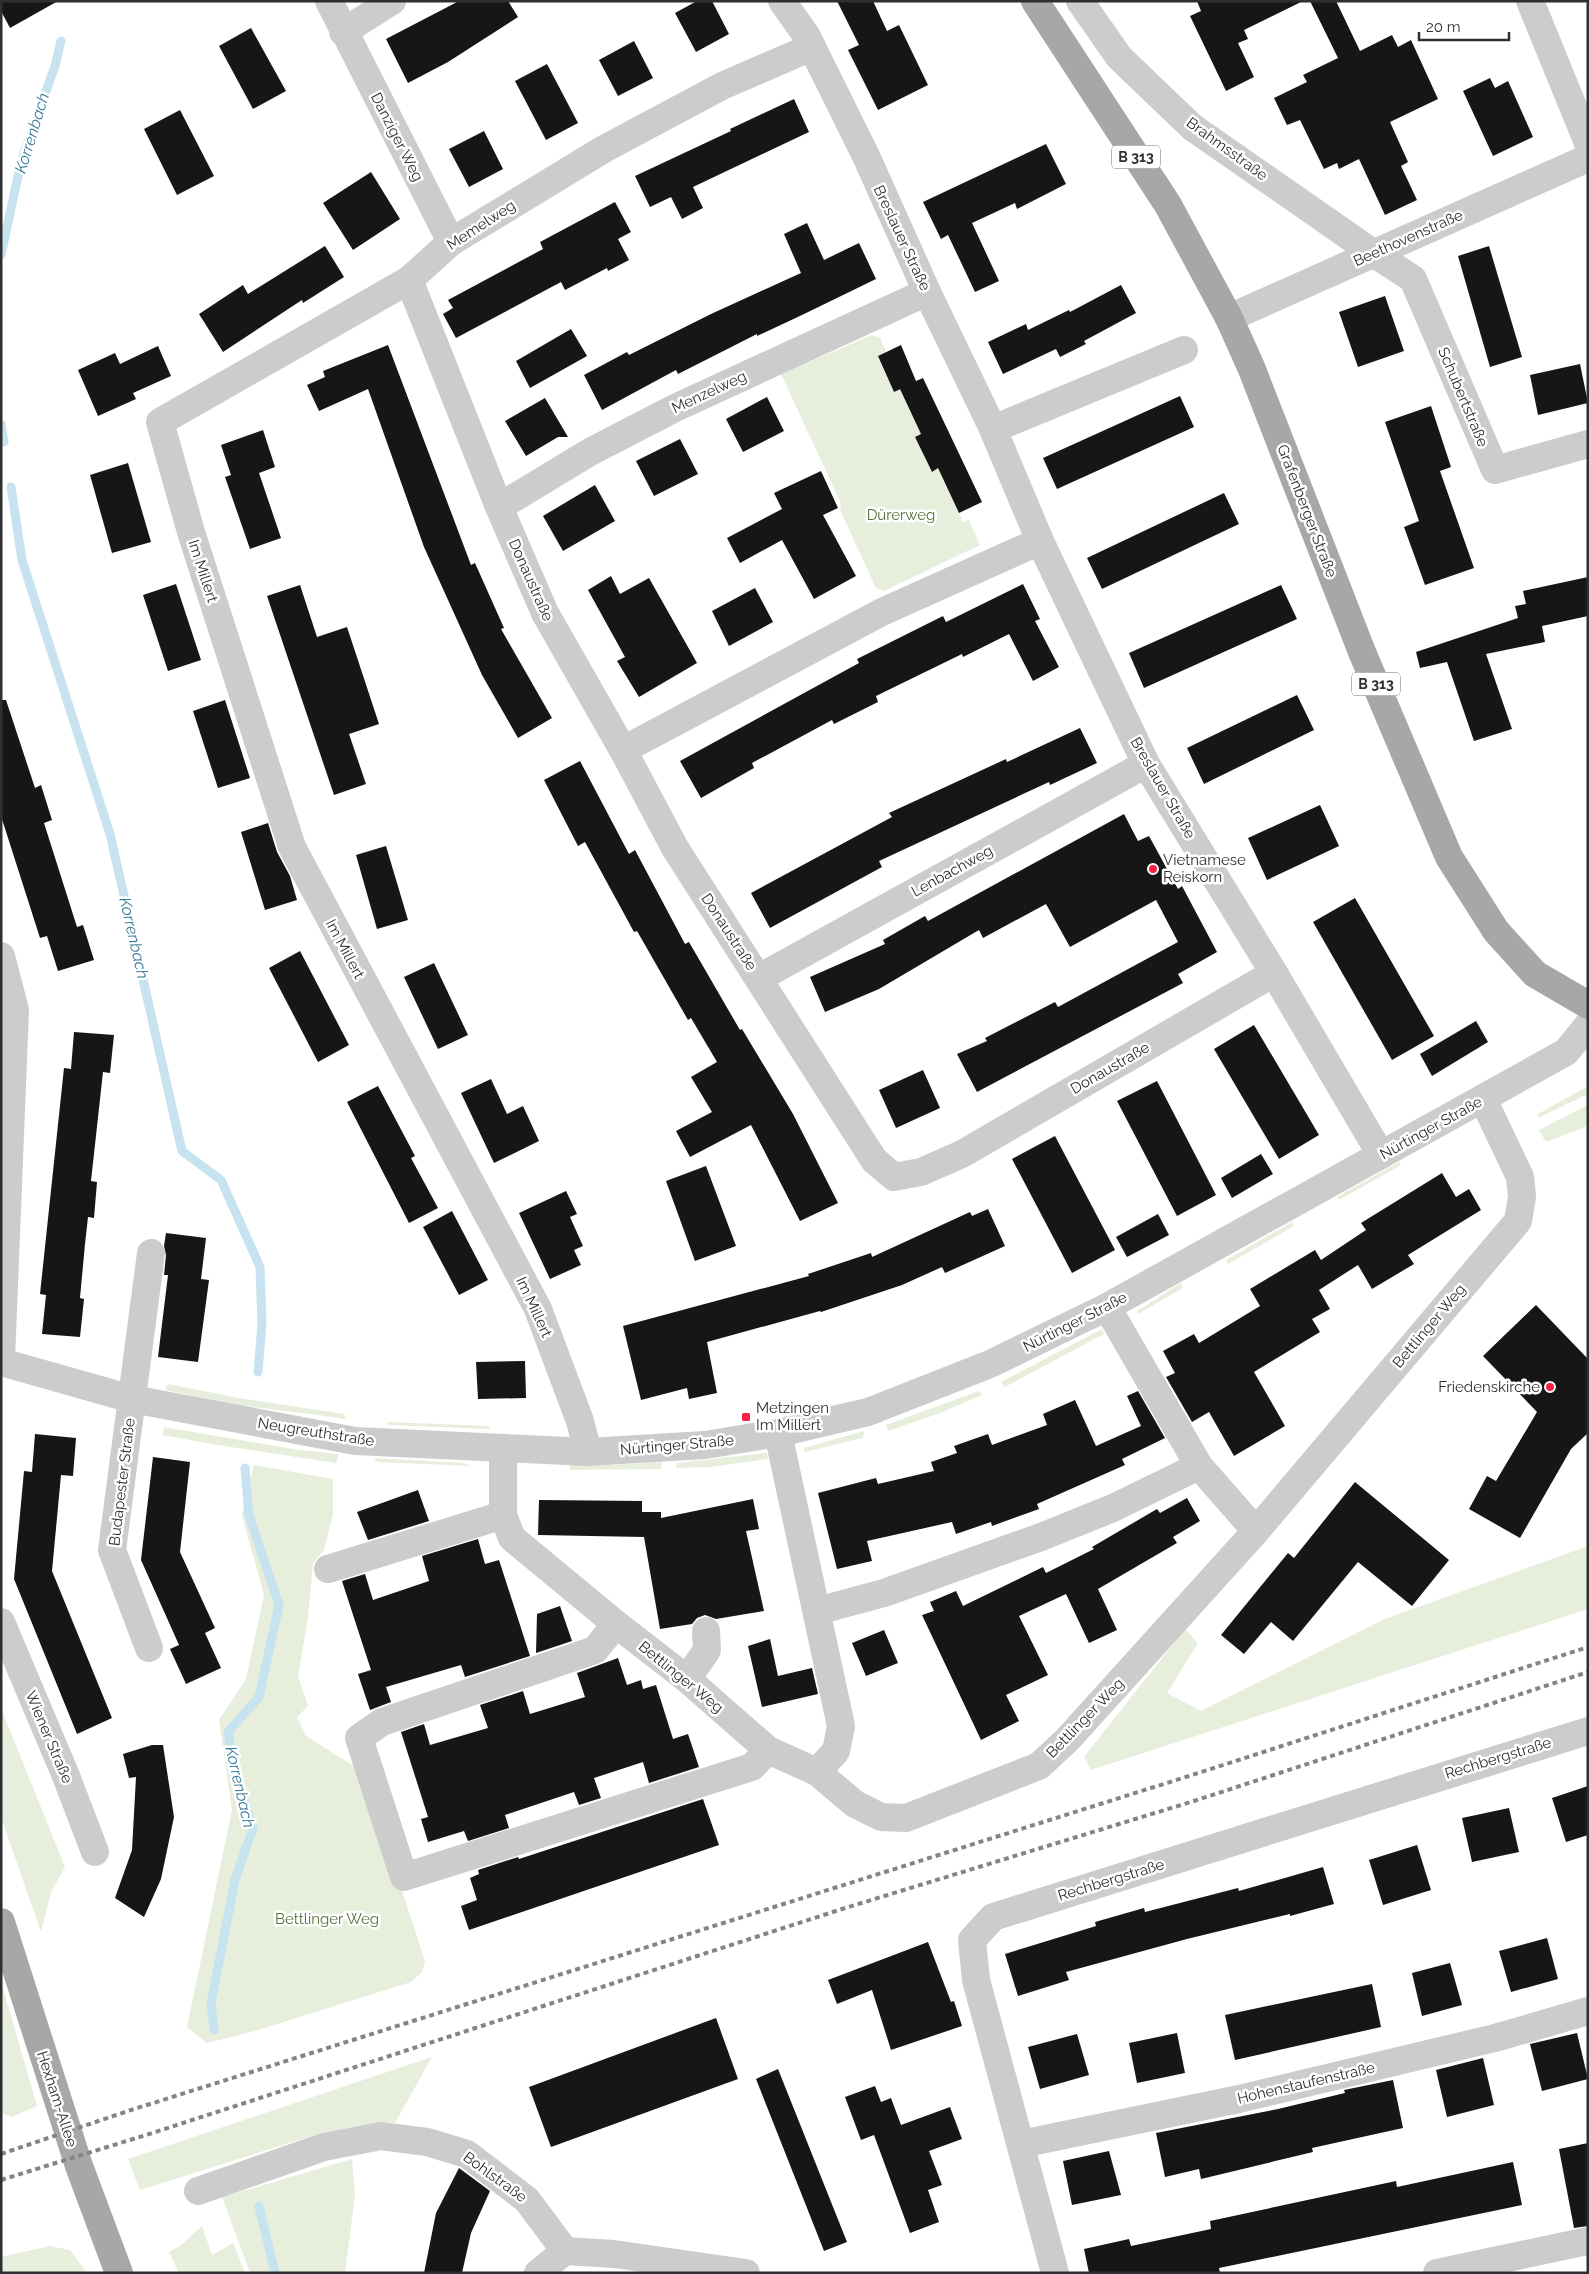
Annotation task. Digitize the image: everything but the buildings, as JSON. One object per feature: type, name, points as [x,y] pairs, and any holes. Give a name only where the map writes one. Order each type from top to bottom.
[{"type":"main road","name":"Grafenberger Straße","points":[[1035,1],[1168,206],[1229,318],[1251,367],[1362,652],[1449,857],[1496,931],[1535,974],[1588,1005]]},
{"type":"main road","name":"Hexham-Allee","points":[[1,1922],[79,2166],[119,2273]]},
{"type":"street","name":"Danziger Weg","points":[[329,1],[450,242]]},
{"type":"street","points":[[343,32],[392,1]]},
{"type":"street","points":[[782,1],[812,47]]},
{"type":"street","name":"Brahmsstraße","points":[[1080,1],[1119,57],[1192,127],[1372,254]]},
{"type":"street","points":[[1530,1],[1588,143]]},
{"type":"street","name":"Memelweg","points":[[160,422],[409,280],[450,242],[604,149],[722,86],[812,47]]},
{"type":"street","name":"Breslauer Straße","points":[[812,47],[866,156],[927,292],[993,429],[1040,541],[1146,764],[1274,973],[1382,1156]]},
{"type":"street","name":"Beethovenstraße","points":[[1229,318],[1588,158]]},
{"type":"street","name":"Schubertstraße","points":[[1372,254],[1413,279],[1495,470],[1588,444]]},
{"type":"street","name":"Donaustraße","points":[[409,280],[499,507],[545,613],[623,750],[675,848],[874,1160],[894,1177],[921,1172],[962,1154],[1274,973]]},
{"type":"street","name":"Menzelweg","points":[[499,507],[590,452],[667,412],[927,292]]},
{"type":"street","points":[[993,429],[1184,350]]},
{"type":"street","name":"Im Millert","points":[[160,422],[191,532],[292,847],[538,1309],[580,1421],[588,1452]]},
{"type":"street","points":[[623,750],[882,612],[1040,541]]},
{"type":"street","name":"Lenbachweg","points":[[759,978],[1146,764]]},
{"type":"street","points":[[1,956],[15,1010],[1,1361]]},
{"type":"street","name":"Nürtinger Straße","points":[[503,1448],[588,1452],[705,1445],[778,1433],[868,1412],[990,1364],[1107,1307],[1382,1156],[1566,1052],[1588,1025]]},
{"type":"street","name":"Bettlinger Weg","points":[[503,1448],[503,1515],[512,1538],[616,1624],[687,1679],[768,1750],[816,1772],[855,1804],[881,1817],[906,1818],[1039,1766],[1067,1740],[1256,1531],[1518,1221],[1522,1197],[1520,1177],[1483,1099]]},
{"type":"street","points":[[132,1399],[151,1252]]},
{"type":"street","points":[[1107,1307],[1199,1466],[1256,1531]]},
{"type":"street","name":"Neugreuthstraße","points":[[1,1361],[132,1399],[355,1441],[503,1448]]},
{"type":"street","name":"Budapester Straße","points":[[132,1399],[112,1550],[149,1648]]},
{"type":"street","points":[[778,1433],[841,1726],[836,1751],[816,1772]]},
{"type":"street","points":[[817,1611],[884,1593],[1042,1536],[1114,1508],[1199,1466]]},
{"type":"street","points":[[328,1569],[503,1515]]},
{"type":"street","name":"Wiener Straße","points":[[1,1622],[66,1776],[95,1852]]},
{"type":"street","points":[[616,1624],[596,1650],[382,1722],[359,1738],[404,1877],[752,1767],[768,1750]]},
{"type":"street","points":[[687,1679],[708,1650],[706,1631]]},
{"type":"street","name":"Rechbergstraße","points":[[1055,2273],[976,1980],[972,1940],[993,1917],[1588,1730]]},
{"type":"street","name":"Hohenstaufenstraße","points":[[1021,2144],[1239,2100],[1495,2038],[1588,2011]]},
{"type":"street","name":"Bohlstraße","points":[[198,2191],[324,2147],[382,2136],[428,2142],[467,2154],[527,2200],[565,2251]]},
{"type":"street","points":[[1437,2273],[1510,2265],[1588,2241]]},
{"type":"street","points":[[538,2273],[565,2251],[614,2254],[746,2273]]},
{"type":"green space","name":"Dürerweg","points":[[872,335],[880,338],[886,352],[878,356],[894,392],[900,389],[921,434],[915,437],[931,471],[938,468],[963,522],[969,520],[980,545],[884,591],[876,588],[841,512],[840,501],[781,374]]},
{"type":"green space","points":[[1588,1086],[1588,1094],[1538,1118],[1538,1114]]},
{"type":"green space","points":[[1588,1105],[1588,1126],[1546,1142],[1539,1130]]},
{"type":"green space","points":[[1399,1162],[1401,1165],[1339,1200],[1337,1197]]},
{"type":"green space","points":[[1292,1222],[1294,1226],[1228,1264],[1226,1260]]},
{"type":"green space","points":[[1181,1283],[1183,1288],[1138,1314],[1137,1311]]},
{"type":"green space","points":[[1102,1329],[1104,1334],[1005,1387],[1001,1382]]},
{"type":"green space","points":[[168,1384],[239,1398],[344,1414],[347,1419],[238,1405],[165,1390]]},
{"type":"green space","points":[[979,1391],[982,1395],[940,1413],[888,1431],[886,1425]]},
{"type":"green space","points":[[388,1422],[488,1426],[490,1429],[387,1425]]},
{"type":"green space","points":[[164,1427],[299,1450],[339,1454],[336,1463],[211,1444],[163,1435]]},
{"type":"green space","points":[[864,1431],[863,1438],[804,1452],[804,1448]]},
{"type":"green space","points":[[767,1453],[768,1459],[711,1467],[676,1468],[677,1463]]},
{"type":"green space","points":[[374,1458],[462,1463],[473,1466],[377,1462]]},
{"type":"green space","points":[[662,1462],[661,1469],[570,1470],[570,1464],[614,1465]]},
{"type":"green space","points":[[254,1465],[333,1479],[333,1515],[324,1550],[313,1563],[308,1618],[298,1676],[308,1706],[297,1717],[306,1736],[363,1772],[425,1961],[422,1972],[411,1982],[255,2031],[207,2043],[187,2027],[232,1810],[219,1720],[246,1679],[264,1595],[242,1515]]},
{"type":"green space","points":[[1588,1546],[1588,1609],[1091,1770],[1084,1757],[1185,1629],[1198,1643],[1167,1693],[1201,1711],[1385,1619]]},
{"type":"green space","points":[[1,1708],[65,1867],[51,1892],[41,1932],[1,1817]]},
{"type":"green space","points":[[1,1981],[37,2106],[12,2117],[1,2113]]},
{"type":"green space","points":[[432,2057],[395,2123],[383,2122],[321,2133],[140,2190],[128,2159]]},
{"type":"green space","points":[[352,2159],[355,2195],[345,2273],[250,2273],[222,2197]]},
{"type":"green space","points":[[202,2226],[212,2255],[233,2243],[245,2273],[179,2273],[169,2252],[180,2246]]},
{"type":"green space","points":[[50,2246],[70,2250],[87,2273],[1,2273],[1,2257]]},
{"type":"waterway","name":"Korrenbach","points":[[1,255],[21,162],[55,66],[61,41]]},
{"type":"waterway","name":"Korrenbach","points":[[1,424],[4,442]]},
{"type":"waterway","name":"Korrenbach","points":[[11,487],[22,560],[110,834],[182,1151],[221,1180],[260,1267],[262,1324],[258,1372]]},
{"type":"waterway","name":"Korrenbach","points":[[214,2030],[211,2003],[235,1880],[253,1828],[234,1770],[228,1732],[259,1697],[279,1605],[249,1515],[245,1468]]},
{"type":"waterway","name":"Korrenbach","points":[[259,2206],[275,2273]]},
{"type":"railway","points":[[1,2154],[131,2110],[1189,1776],[1588,1647]]},
{"type":"railway","points":[[1,2180],[146,2135],[842,1909],[1194,1801],[1588,1672]]},
{"type":"place","name":"Vietnamese Reiskorn","points":[[1153,869]]},
{"type":"place","name":"Friedenskirche","points":[[1550,1387]]},
{"type":"place","name":"Metzingen Im Millert","points":[[746,1417]]}]
